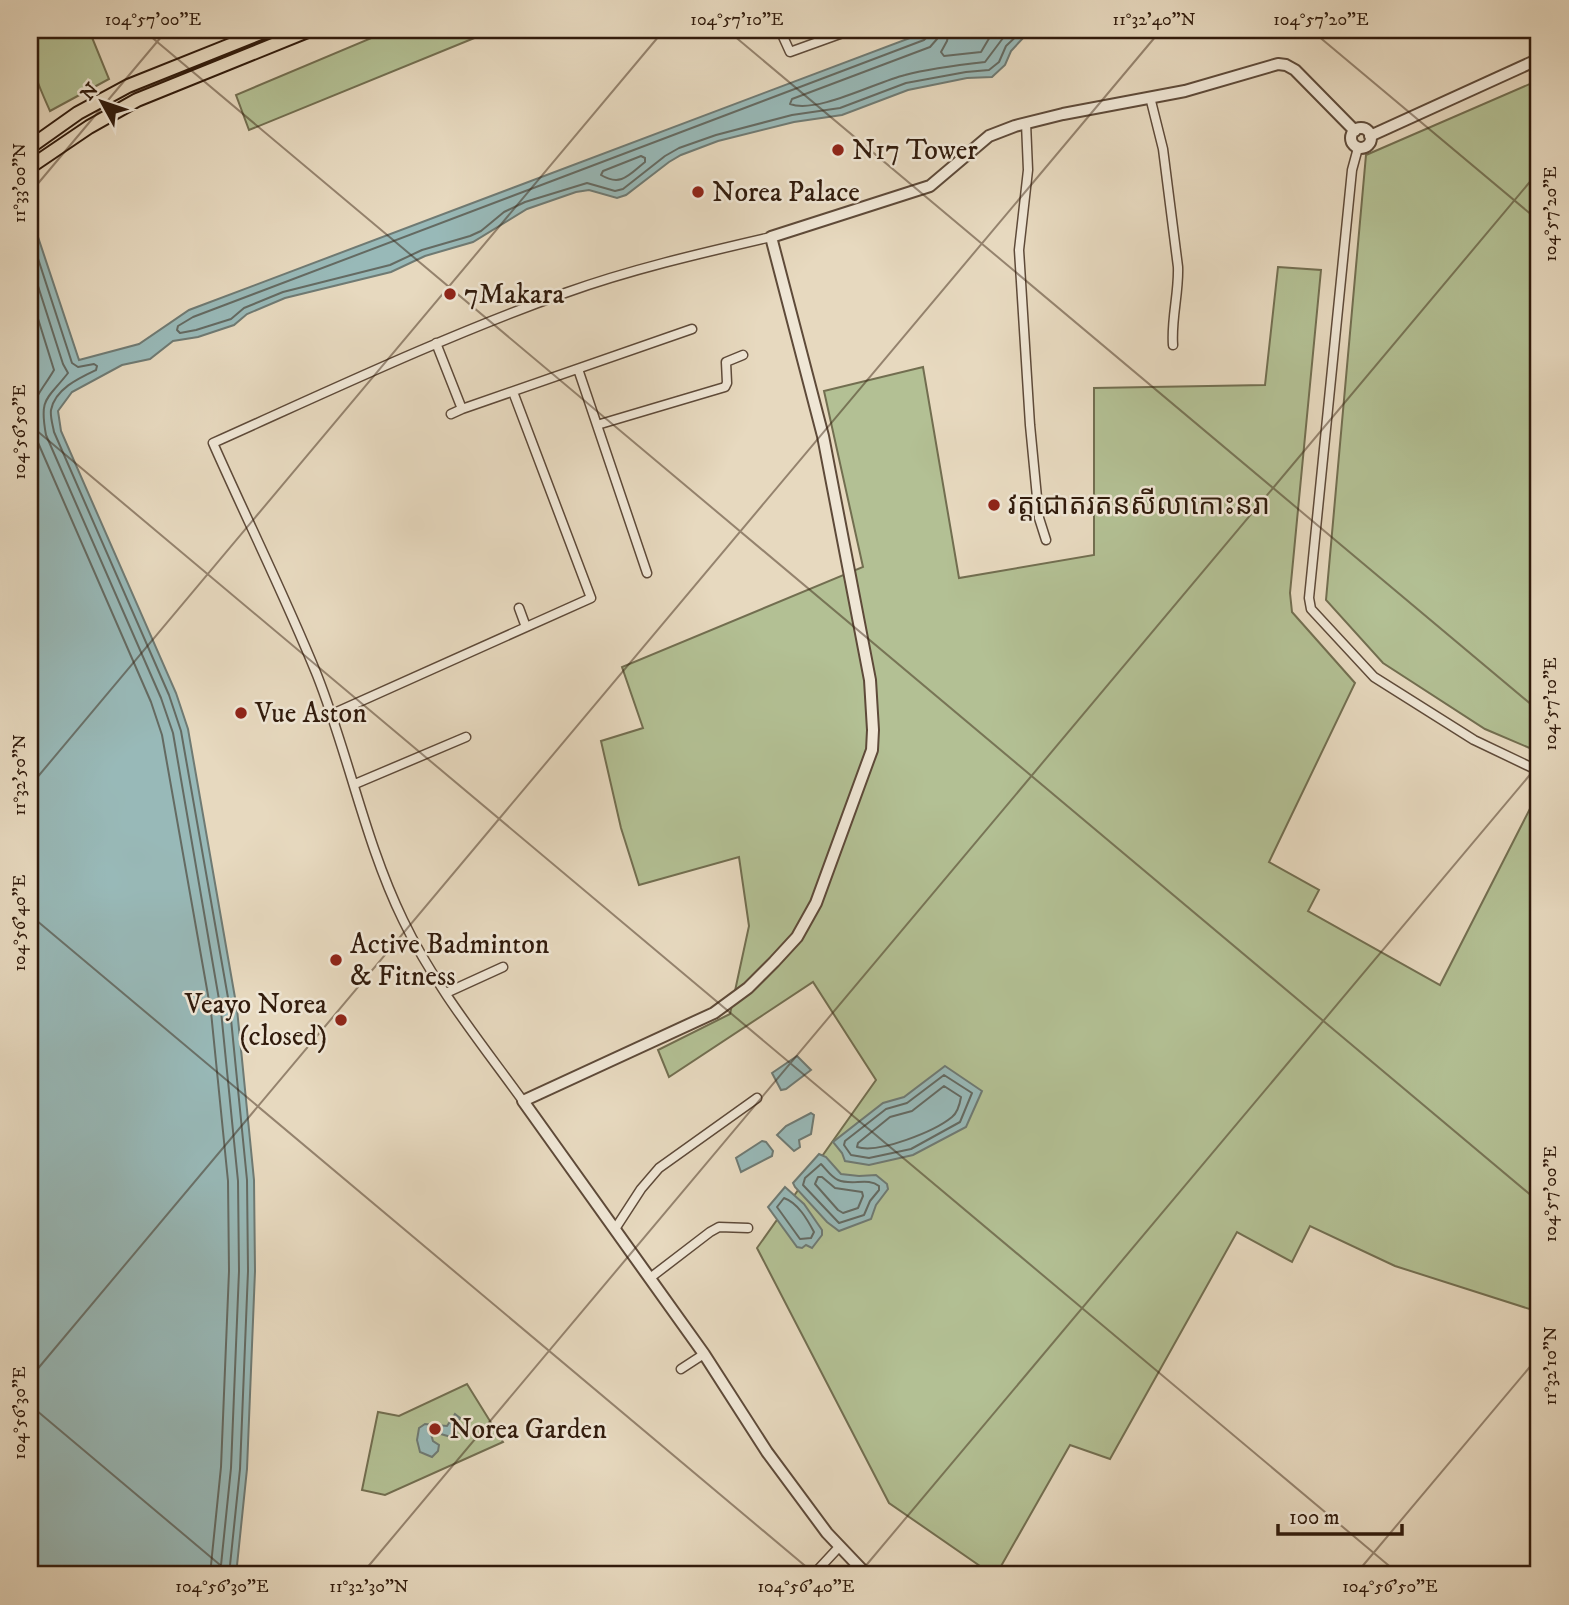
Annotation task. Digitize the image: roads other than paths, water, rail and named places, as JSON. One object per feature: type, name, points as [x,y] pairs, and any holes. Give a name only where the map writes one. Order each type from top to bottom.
[{"type":"main road","points":[[30,147],[128,86],[268,30]]},
{"type":"main road","points":[[30,167],[111,113],[149,94],[310,30]]},
{"type":"street","points":[[780,30],[790,52],[851,30]]},
{"type":"street","points":[[1370,136],[1539,59]]},
{"type":"street","points":[[867,1575],[827,1534],[767,1452],[704,1354],[446,993],[415,943],[373,848],[355,784],[317,675],[213,443],[436,343],[567,292],[704,252],[771,237],[930,186],[989,136],[1026,123],[1185,91],[1278,64],[1295,70],[1355,131]]},
{"type":"street","points":[[1150,97],[1163,149],[1178,267],[1172,327],[1173,345]]},
{"type":"street","points":[[1026,123],[1028,170],[1019,250],[1023,333],[1039,518],[1046,540]]},
{"type":"street","points":[[1355,131],[1365,129],[1370,136],[1368,146],[1358,148]]},
{"type":"street","points":[[1355,131],[1351,141],[1358,148]]},
{"type":"street","points":[[1358,148],[1352,170],[1308,598],[1311,609],[1374,677],[1474,740],[1539,771]]},
{"type":"street","points":[[523,1101],[714,1013],[775,962],[797,937],[816,903],[872,750],[870,680],[823,436],[771,237]]},
{"type":"street","points":[[451,414],[692,329]]},
{"type":"street","points":[[436,343],[462,410]]},
{"type":"street","points":[[597,425],[725,387],[726,362],[743,355]]},
{"type":"street","points":[[578,369],[647,573]]},
{"type":"street","points":[[330,715],[591,598],[513,391]]},
{"type":"street","points":[[519,608],[526,627]]},
{"type":"street","points":[[355,784],[466,737]]},
{"type":"street","points":[[446,993],[503,967]]},
{"type":"street","points":[[615,1228],[659,1168],[757,1098]]},
{"type":"street","points":[[650,1278],[719,1227],[747,1228]]},
{"type":"street","points":[[681,1369],[704,1354]]},
{"type":"street","points":[[813,1575],[839,1547]]},
{"type":"water","points":[[931,30],[1043,30],[1023,38],[1011,51],[1005,65],[992,77],[967,78],[908,90],[842,115],[794,122],[718,141],[681,155],[626,195],[617,198],[589,190],[527,209],[473,242],[425,256],[391,272],[285,298],[247,314],[234,325],[198,337],[173,341],[150,359],[122,365],[72,392],[58,411],[61,431],[176,693],[188,729],[237,1009],[254,1180],[255,1271],[247,1469],[236,1575],[30,1575],[30,213],[79,360],[139,344],[189,310]]},
{"type":"water","points":[[797,1056],[811,1070],[781,1090],[772,1073]]},
{"type":"water","points":[[945,1066],[982,1091],[966,1127],[913,1155],[869,1165],[845,1161],[833,1142],[883,1103],[904,1097]]},
{"type":"water","points":[[811,1113],[814,1115],[811,1134],[799,1140],[800,1147],[794,1151],[777,1135],[786,1126]]},
{"type":"water","points":[[762,1141],[773,1151],[772,1156],[741,1172],[736,1158]]},
{"type":"water","points":[[819,1154],[826,1157],[841,1174],[876,1175],[887,1184],[888,1189],[876,1205],[871,1219],[839,1231],[827,1222],[795,1187],[793,1183]]},
{"type":"water","points":[[785,1187],[804,1204],[822,1230],[822,1235],[812,1248],[806,1245],[797,1247],[768,1207]]},
{"type":"water","points":[[455,1414],[460,1418],[455,1426],[455,1438],[431,1434],[433,1441],[439,1445],[438,1451],[432,1457],[420,1452],[417,1440],[419,1428],[425,1424],[447,1426]]},
{"type":"place","name":"N17 Tower","points":[[838,150]]},
{"type":"place","name":"Norea Palace","points":[[698,192]]},
{"type":"place","name":"7Makara","points":[[450,294]]},
{"type":"place","name":"វត្តជោតរតនសីលាកោះនរា","points":[[994,505]]},
{"type":"place","name":"Vue Aston","points":[[241,713]]},
{"type":"place","name":"Active Badminton & Fitness","points":[[336,960]]},
{"type":"place","name":"Veayo Norea (closed)","points":[[341,1020]]},
{"type":"place","name":"Norea Garden","points":[[435,1429]]}]
